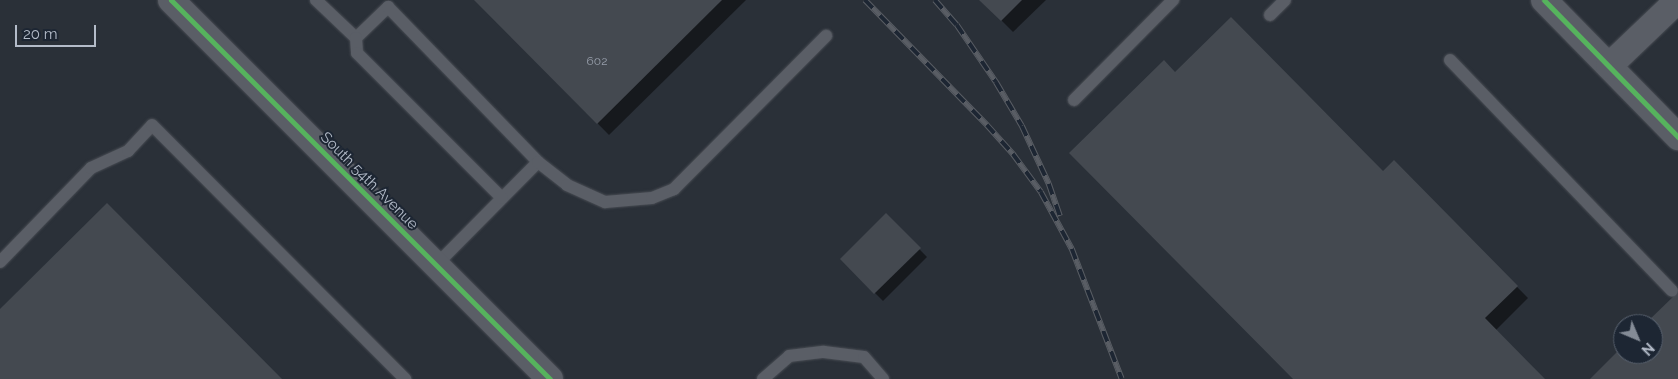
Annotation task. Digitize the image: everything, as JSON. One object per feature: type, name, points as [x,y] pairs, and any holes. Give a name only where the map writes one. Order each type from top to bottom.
[{"type":"street","name":"South 54th Avenue","points":[[171,0],[550,379]]},
{"type":"street","points":[[1544,0],[1678,137]]},
{"type":"street","points":[[1609,66],[1678,0]]},
{"type":"lane","points":[[316,0],[356,38],[357,52],[502,198]]},
{"type":"lane","points":[[1074,100],[1173,0]]},
{"type":"lane","points":[[1270,15],[1285,0]]},
{"type":"lane","points":[[356,38],[388,7],[538,162],[567,185],[605,202],[652,198],[674,189],[826,36]]},
{"type":"lane","points":[[1450,60],[1672,291]]},
{"type":"lane","points":[[0,262],[91,168],[128,150],[152,125],[405,379]]},
{"type":"lane","points":[[436,266],[538,162]]},
{"type":"lane","points":[[764,379],[789,356],[824,352],[864,357],[883,379]]},
{"type":"building","points":[[474,0],[722,0],[597,124]]},
{"type":"building","points":[[979,0],[1022,0],[1001,21]]},
{"type":"building","points":[[1231,17],[1383,171],[1394,160],[1518,286],[1485,318],[1545,379],[1293,379],[1069,153],[1164,60],[1175,72]]},
{"type":"building","points":[[107,203],[282,379],[0,379],[0,309]]},
{"type":"building","points":[[886,213],[921,248],[874,294],[840,259]]},
{"type":"building","points":[[1678,292],[1678,379],[1590,379],[1613,356],[1613,364],[1663,364],[1663,314],[1655,314]]},
{"type":"railway","points":[[865,0],[987,125],[1013,154],[1041,192],[1072,249],[1122,379]]},
{"type":"railway","points":[[935,0],[957,25],[996,82],[1022,126],[1049,184],[1060,216]]},
{"type":"cycle path","points":[[171,0],[550,379]]},
{"type":"cycle path","points":[[1544,0],[1678,137]]}]
